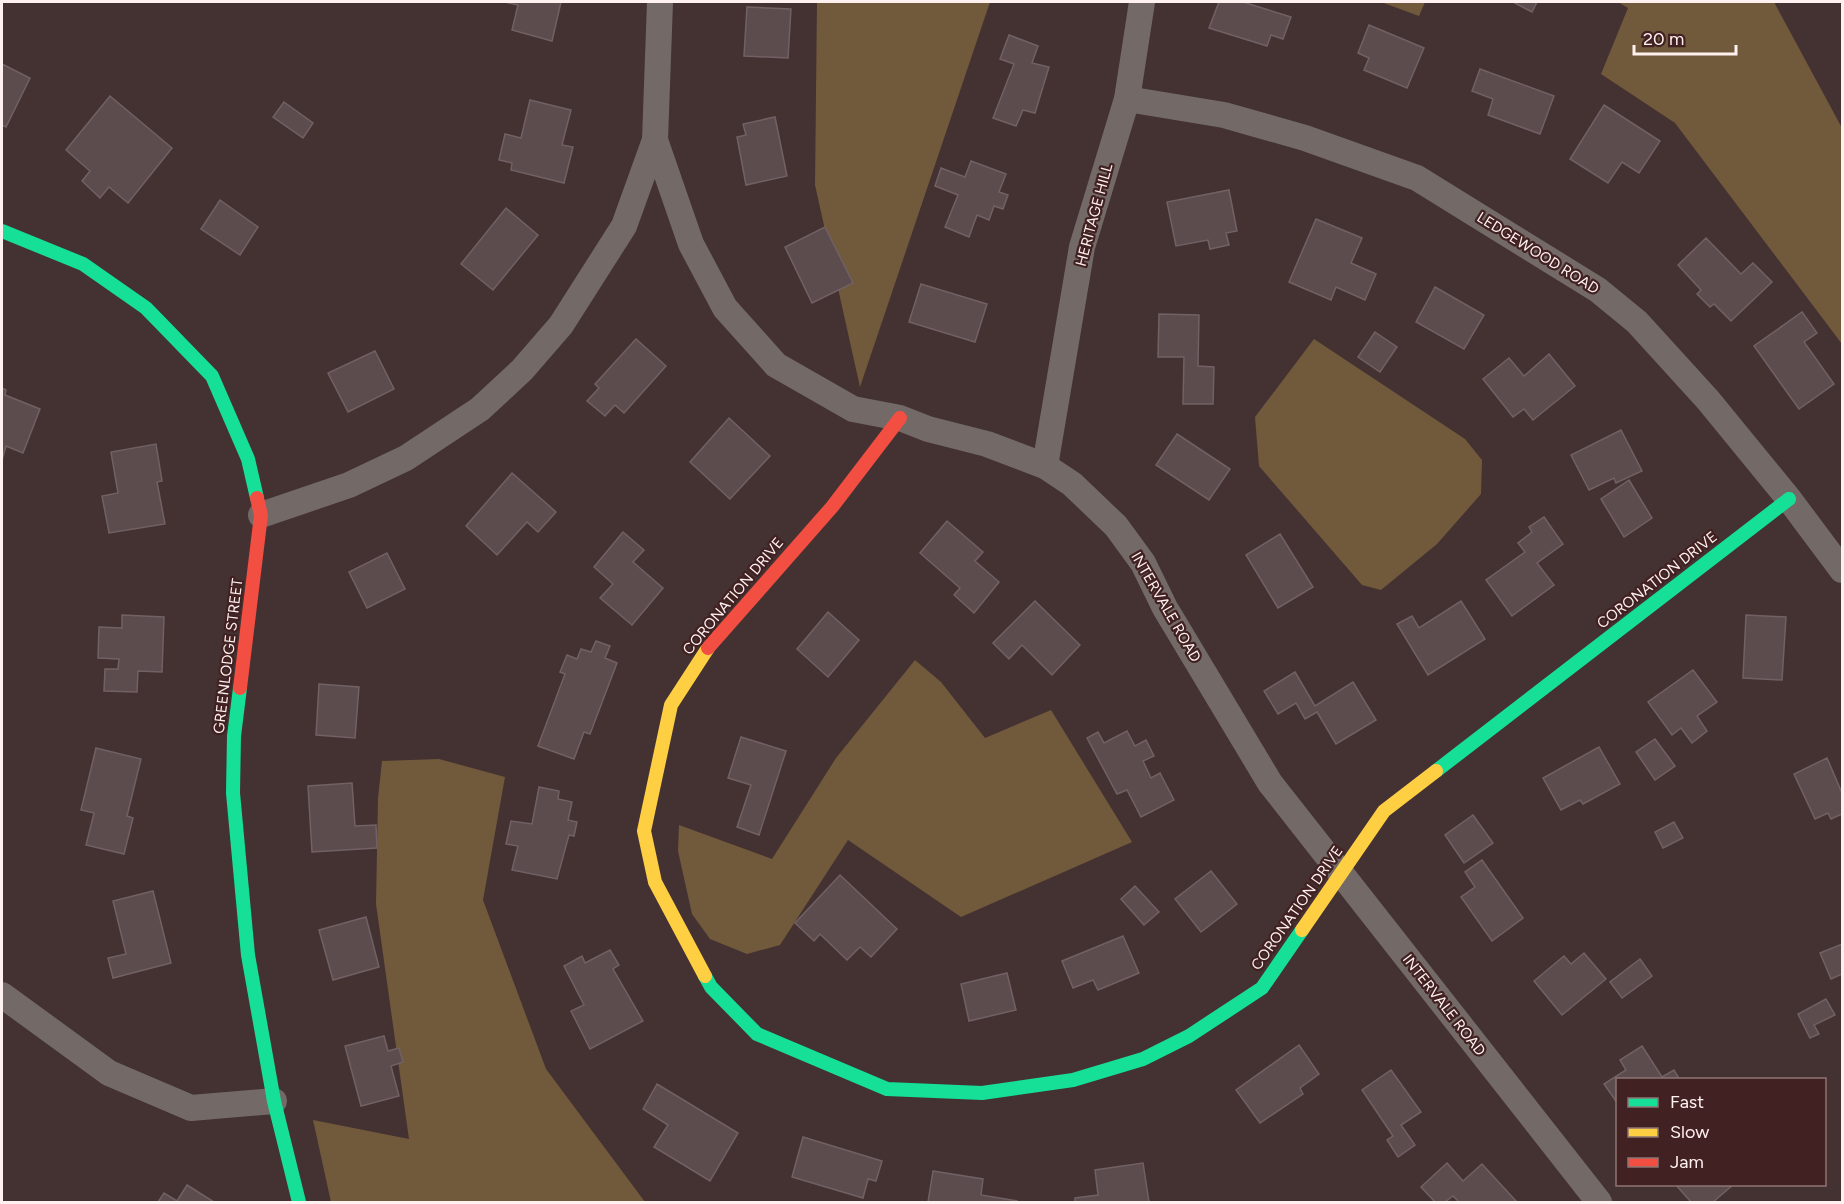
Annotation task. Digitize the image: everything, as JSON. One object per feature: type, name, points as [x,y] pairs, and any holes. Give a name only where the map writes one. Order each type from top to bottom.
[{"type":"street","points":[[261,515],[349,485],[406,458],[480,409],[522,370],[561,326],[624,225],[655,140],[660,2]]},
{"type":"street","name":"HERITAGE HILL","points":[[1045,466],[1082,247],[1127,99],[1142,2]]},
{"type":"street","name":"LEDGEWOOD ROAD","points":[[1127,99],[1224,115],[1305,138],[1417,178],[1598,290],[1637,322],[1708,400],[1789,499],[1842,570]]},
{"type":"street","name":"INTERVALE ROAD","points":[[655,140],[691,244],[725,308],[776,365],[853,409],[900,418],[928,429],[987,444],[1045,466],[1072,484],[1116,526],[1143,562],[1165,608],[1270,783],[1599,1203]]},
{"type":"street","name":"GREENLODGE STREET","points":[[2,231],[82,264],[146,308],[212,376],[248,459],[261,515],[234,736],[233,793],[248,955],[274,1101],[299,1203]]},
{"type":"street","name":"CORONATION DRIVE","points":[[900,418],[831,507],[705,651],[671,705],[644,831],[655,882],[711,987],[757,1034],[887,1089],[982,1093],[1074,1080],[1143,1059],[1189,1036],[1262,988],[1384,811],[1789,499]]},
{"type":"street","points":[[2,995],[109,1073],[191,1108],[274,1101]]},
{"type":"shaded area","points":[[817,2],[990,2],[860,387],[815,185]]},
{"type":"shaded area","points":[[1381,2],[1425,2],[1419,16]]},
{"type":"shaded area","points":[[1618,2],[1774,2],[1842,128],[1842,344],[1675,123],[1601,74],[1628,8]]},
{"type":"shaded area","points":[[1314,339],[1465,439],[1482,460],[1481,494],[1437,544],[1381,590],[1362,585],[1259,466],[1255,417]]},
{"type":"shaded area","points":[[915,660],[941,682],[985,738],[1051,710],[1132,842],[961,917],[848,840],[780,945],[747,954],[710,939],[692,914],[678,851],[679,825],[772,859],[836,758]]},
{"type":"shaded area","points":[[439,759],[505,777],[483,900],[546,1069],[645,1202],[331,1202],[313,1120],[409,1139],[376,904],[378,798],[382,761]]},
{"type":"building","points":[[505,2],[561,2],[552,41],[512,30],[518,5]]},
{"type":"building","points":[[1219,2],[1243,2],[1291,17],[1283,39],[1271,35],[1267,46],[1209,28]]},
{"type":"building","points":[[1513,2],[1537,2],[1532,12]]},
{"type":"building","points":[[747,7],[791,9],[788,58],[744,56]]},
{"type":"building","points":[[1369,25],[1424,48],[1407,88],[1364,70],[1369,58],[1358,53]]},
{"type":"building","points":[[1009,35],[1038,46],[1032,63],[1049,67],[1035,113],[1023,110],[1016,126],[993,118],[1014,64],[1000,59]]},
{"type":"building","points":[[2,64],[30,78],[6,127],[2,125]]},
{"type":"building","points":[[1480,69],[1554,96],[1540,134],[1488,115],[1493,99],[1472,91]]},
{"type":"building","points":[[110,96],[172,148],[128,203],[109,187],[100,198],[82,181],[90,171],[66,150]]},
{"type":"building","points":[[530,100],[571,110],[562,145],[573,147],[564,183],[511,170],[512,163],[499,160],[505,134],[521,138]]},
{"type":"building","points":[[284,102],[313,123],[303,138],[273,117]]},
{"type":"building","points":[[1604,105],[1660,141],[1639,173],[1622,162],[1608,183],[1570,159]]},
{"type":"building","points":[[775,117],[787,176],[746,185],[737,137],[746,135],[743,124]]},
{"type":"building","points":[[971,161],[1006,174],[999,192],[1008,195],[1003,209],[994,206],[989,220],[977,215],[969,237],[945,227],[958,195],[935,186],[941,168],[965,177]]},
{"type":"building","points":[[1229,190],[1237,231],[1226,233],[1229,245],[1210,249],[1208,240],[1176,246],[1167,202]]},
{"type":"building","points":[[220,200],[258,227],[240,255],[201,229]]},
{"type":"building","points":[[506,208],[538,235],[493,290],[461,264]]},
{"type":"building","points":[[1316,219],[1362,238],[1351,263],[1376,274],[1365,300],[1336,287],[1331,300],[1289,282]]},
{"type":"building","points":[[825,227],[853,283],[812,303],[785,247]]},
{"type":"building","points":[[1706,238],[1741,274],[1753,263],[1772,282],[1731,321],[1714,304],[1710,307],[1697,294],[1701,290],[1678,265]]},
{"type":"building","points":[[921,284],[987,304],[975,342],[909,322]]},
{"type":"building","points":[[1435,287],[1484,315],[1464,349],[1416,322]]},
{"type":"building","points":[[1802,312],[1817,333],[1804,342],[1834,384],[1799,409],[1754,346]]},
{"type":"building","points":[[1159,314],[1199,315],[1198,366],[1214,367],[1213,404],[1183,404],[1184,357],[1158,357]]},
{"type":"building","points":[[1375,332],[1397,347],[1380,372],[1358,357]]},
{"type":"building","points":[[636,339],[666,366],[624,413],[615,405],[605,416],[587,401],[599,388],[595,384]]},
{"type":"building","points":[[375,351],[394,389],[348,412],[328,373]]},
{"type":"building","points":[[1549,354],[1575,386],[1533,420],[1524,409],[1513,417],[1483,379],[1509,358],[1524,376]]},
{"type":"building","points":[[2,388],[6,390],[5,395],[40,409],[23,453],[6,446],[2,460]]},
{"type":"building","points":[[729,418],[770,456],[730,499],[690,462]]},
{"type":"building","points":[[1621,430],[1642,471],[1616,483],[1614,478],[1589,490],[1571,455]]},
{"type":"building","points":[[1177,434],[1230,469],[1209,500],[1156,465]]},
{"type":"building","points":[[156,444],[162,481],[157,482],[165,524],[109,533],[102,496],[118,493],[111,452]]},
{"type":"building","points":[[512,473],[556,512],[538,532],[527,522],[497,555],[466,526]]},
{"type":"building","points":[[1629,480],[1652,518],[1624,537],[1601,499]]},
{"type":"building","points":[[1544,517],[1563,544],[1537,563],[1554,585],[1512,616],[1486,580],[1525,552],[1518,543],[1532,532],[1529,527]]},
{"type":"building","points":[[947,521],[983,552],[975,561],[999,582],[974,613],[954,595],[960,588],[920,553]]},
{"type":"building","points":[[623,532],[644,550],[633,562],[663,588],[632,625],[600,598],[613,584],[594,567]]},
{"type":"building","points":[[1280,534],[1313,587],[1278,608],[1246,555]]},
{"type":"building","points":[[387,553],[405,589],[367,608],[349,572]]},
{"type":"building","points":[[1035,601],[1080,645],[1052,675],[1022,645],[1009,659],[993,643]]},
{"type":"building","points":[[1461,601],[1485,639],[1428,675],[1397,624],[1412,616],[1419,628]]},
{"type":"building","points":[[828,612],[859,640],[828,677],[797,649]]},
{"type":"building","points":[[122,615],[164,617],[162,672],[138,671],[137,692],[104,691],[105,669],[118,669],[119,659],[98,658],[99,627],[122,628]]},
{"type":"building","points":[[1746,615],[1786,617],[1782,680],[1743,678]]},
{"type":"building","points":[[596,641],[610,646],[605,658],[617,663],[590,734],[584,732],[574,759],[538,746],[565,674],[560,672],[567,655],[577,659],[581,649],[591,652]]},
{"type":"building","points":[[1693,670],[1717,702],[1697,716],[1707,731],[1692,743],[1681,728],[1672,735],[1648,702]]},
{"type":"building","points":[[1295,672],[1315,706],[1353,682],[1376,720],[1336,744],[1317,712],[1305,719],[1296,703],[1278,714],[1264,691]]},
{"type":"building","points":[[319,684],[359,687],[355,738],[316,735]]},
{"type":"building","points":[[1127,731],[1135,746],[1146,740],[1154,756],[1143,761],[1151,778],[1160,773],[1174,800],[1141,817],[1127,790],[1117,794],[1087,738],[1098,732],[1104,743]]},
{"type":"building","points":[[741,737],[786,751],[759,835],[737,827],[751,785],[728,778]]},
{"type":"building","points":[[1655,739],[1675,766],[1655,780],[1636,752]]},
{"type":"building","points":[[1599,747],[1620,784],[1583,804],[1580,800],[1561,810],[1543,778]]},
{"type":"building","points":[[96,748],[141,759],[127,816],[133,818],[124,854],[86,845],[94,813],[81,810]]},
{"type":"building","points":[[1827,758],[1842,793],[1842,814],[1831,819],[1828,813],[1815,819],[1794,774]]},
{"type":"building","points":[[352,783],[355,826],[376,825],[377,848],[312,852],[308,786]]},
{"type":"building","points":[[539,787],[559,791],[558,799],[572,802],[568,820],[577,822],[574,836],[569,835],[557,879],[512,870],[518,846],[506,844],[511,821],[532,824]]},
{"type":"building","points":[[1473,815],[1493,843],[1464,863],[1445,835]]},
{"type":"building","points":[[1674,822],[1683,838],[1663,848],[1655,832]]},
{"type":"building","points":[[1482,860],[1523,918],[1492,941],[1461,897],[1475,887],[1465,872]]},
{"type":"building","points":[[1211,871],[1237,904],[1201,932],[1175,899]]},
{"type":"building","points":[[840,875],[897,929],[871,957],[860,947],[847,960],[820,934],[814,941],[795,923]]},
{"type":"building","points":[[1135,886],[1159,912],[1144,925],[1121,899]]},
{"type":"building","points":[[153,891],[171,963],[113,978],[108,958],[126,954],[113,901]]},
{"type":"building","points":[[366,917],[379,967],[333,980],[319,930]]},
{"type":"building","points":[[1123,936],[1139,973],[1098,990],[1093,980],[1073,988],[1062,961]]},
{"type":"building","points":[[1842,944],[1842,974],[1831,979],[1820,953]]},
{"type":"building","points":[[610,950],[619,965],[613,969],[643,1021],[590,1049],[571,1011],[584,1005],[564,966],[582,956],[585,963]]},
{"type":"building","points":[[1584,953],[1606,979],[1562,1015],[1534,981],[1564,956],[1571,964]]},
{"type":"building","points":[[1640,959],[1652,976],[1622,998],[1610,982]]},
{"type":"building","points":[[1007,973],[1016,1010],[969,1021],[961,984]]},
{"type":"building","points":[[1826,999],[1835,1015],[1814,1025],[1819,1034],[1810,1038],[1798,1014]]},
{"type":"building","points":[[384,1036],[388,1051],[399,1048],[403,1062],[391,1066],[399,1096],[361,1106],[345,1046]]},
{"type":"building","points":[[1299,1045],[1319,1074],[1300,1088],[1303,1094],[1260,1123],[1236,1090]]},
{"type":"building","points":[[1642,1046],[1662,1077],[1674,1070],[1679,1078],[1616,1078],[1616,1101],[1604,1084],[1626,1070],[1620,1060]]},
{"type":"building","points":[[1391,1070],[1421,1112],[1401,1125],[1415,1145],[1398,1157],[1387,1140],[1393,1136],[1362,1090]]},
{"type":"building","points":[[657,1084],[738,1133],[710,1181],[654,1147],[668,1125],[643,1109]]},
{"type":"building","points":[[803,1137],[882,1161],[876,1181],[868,1179],[863,1198],[792,1177]]},
{"type":"building","points":[[1143,1163],[1149,1202],[1075,1202],[1075,1198],[1098,1195],[1095,1170]]},
{"type":"building","points":[[1447,1163],[1463,1181],[1482,1164],[1516,1201],[1459,1202],[1453,1196],[1445,1202],[1435,1202],[1421,1187]]},
{"type":"building","points":[[933,1171],[983,1179],[981,1195],[1017,1202],[928,1202]]},
{"type":"building","points":[[187,1185],[214,1202],[158,1202],[164,1193],[177,1201]]},
{"type":"building","points":[[1677,1186],[1732,1186],[1713,1202],[1691,1202]]},
{"type":"traffic: fast","points":[[2,231],[83,264],[146,308],[212,376],[248,459],[257,498]]},
{"type":"traffic: fast","points":[[1436,771],[1789,499]]},
{"type":"traffic: fast","points":[[240,688],[234,736],[233,793],[248,955],[274,1101],[299,1202]]},
{"type":"traffic: fast","points":[[705,976],[711,987],[757,1034],[887,1089],[982,1093],[1073,1080],[1143,1059],[1189,1036],[1262,988],[1302,930]]},
{"type":"traffic: slow","points":[[705,976],[655,882],[644,831],[671,705],[708,648]]},
{"type":"traffic: slow","points":[[1302,930],[1384,811],[1436,771]]},
{"type":"traffic: jam","points":[[708,648],[832,507],[900,418]]},
{"type":"traffic: jam","points":[[240,688],[261,515],[257,498]]}]
